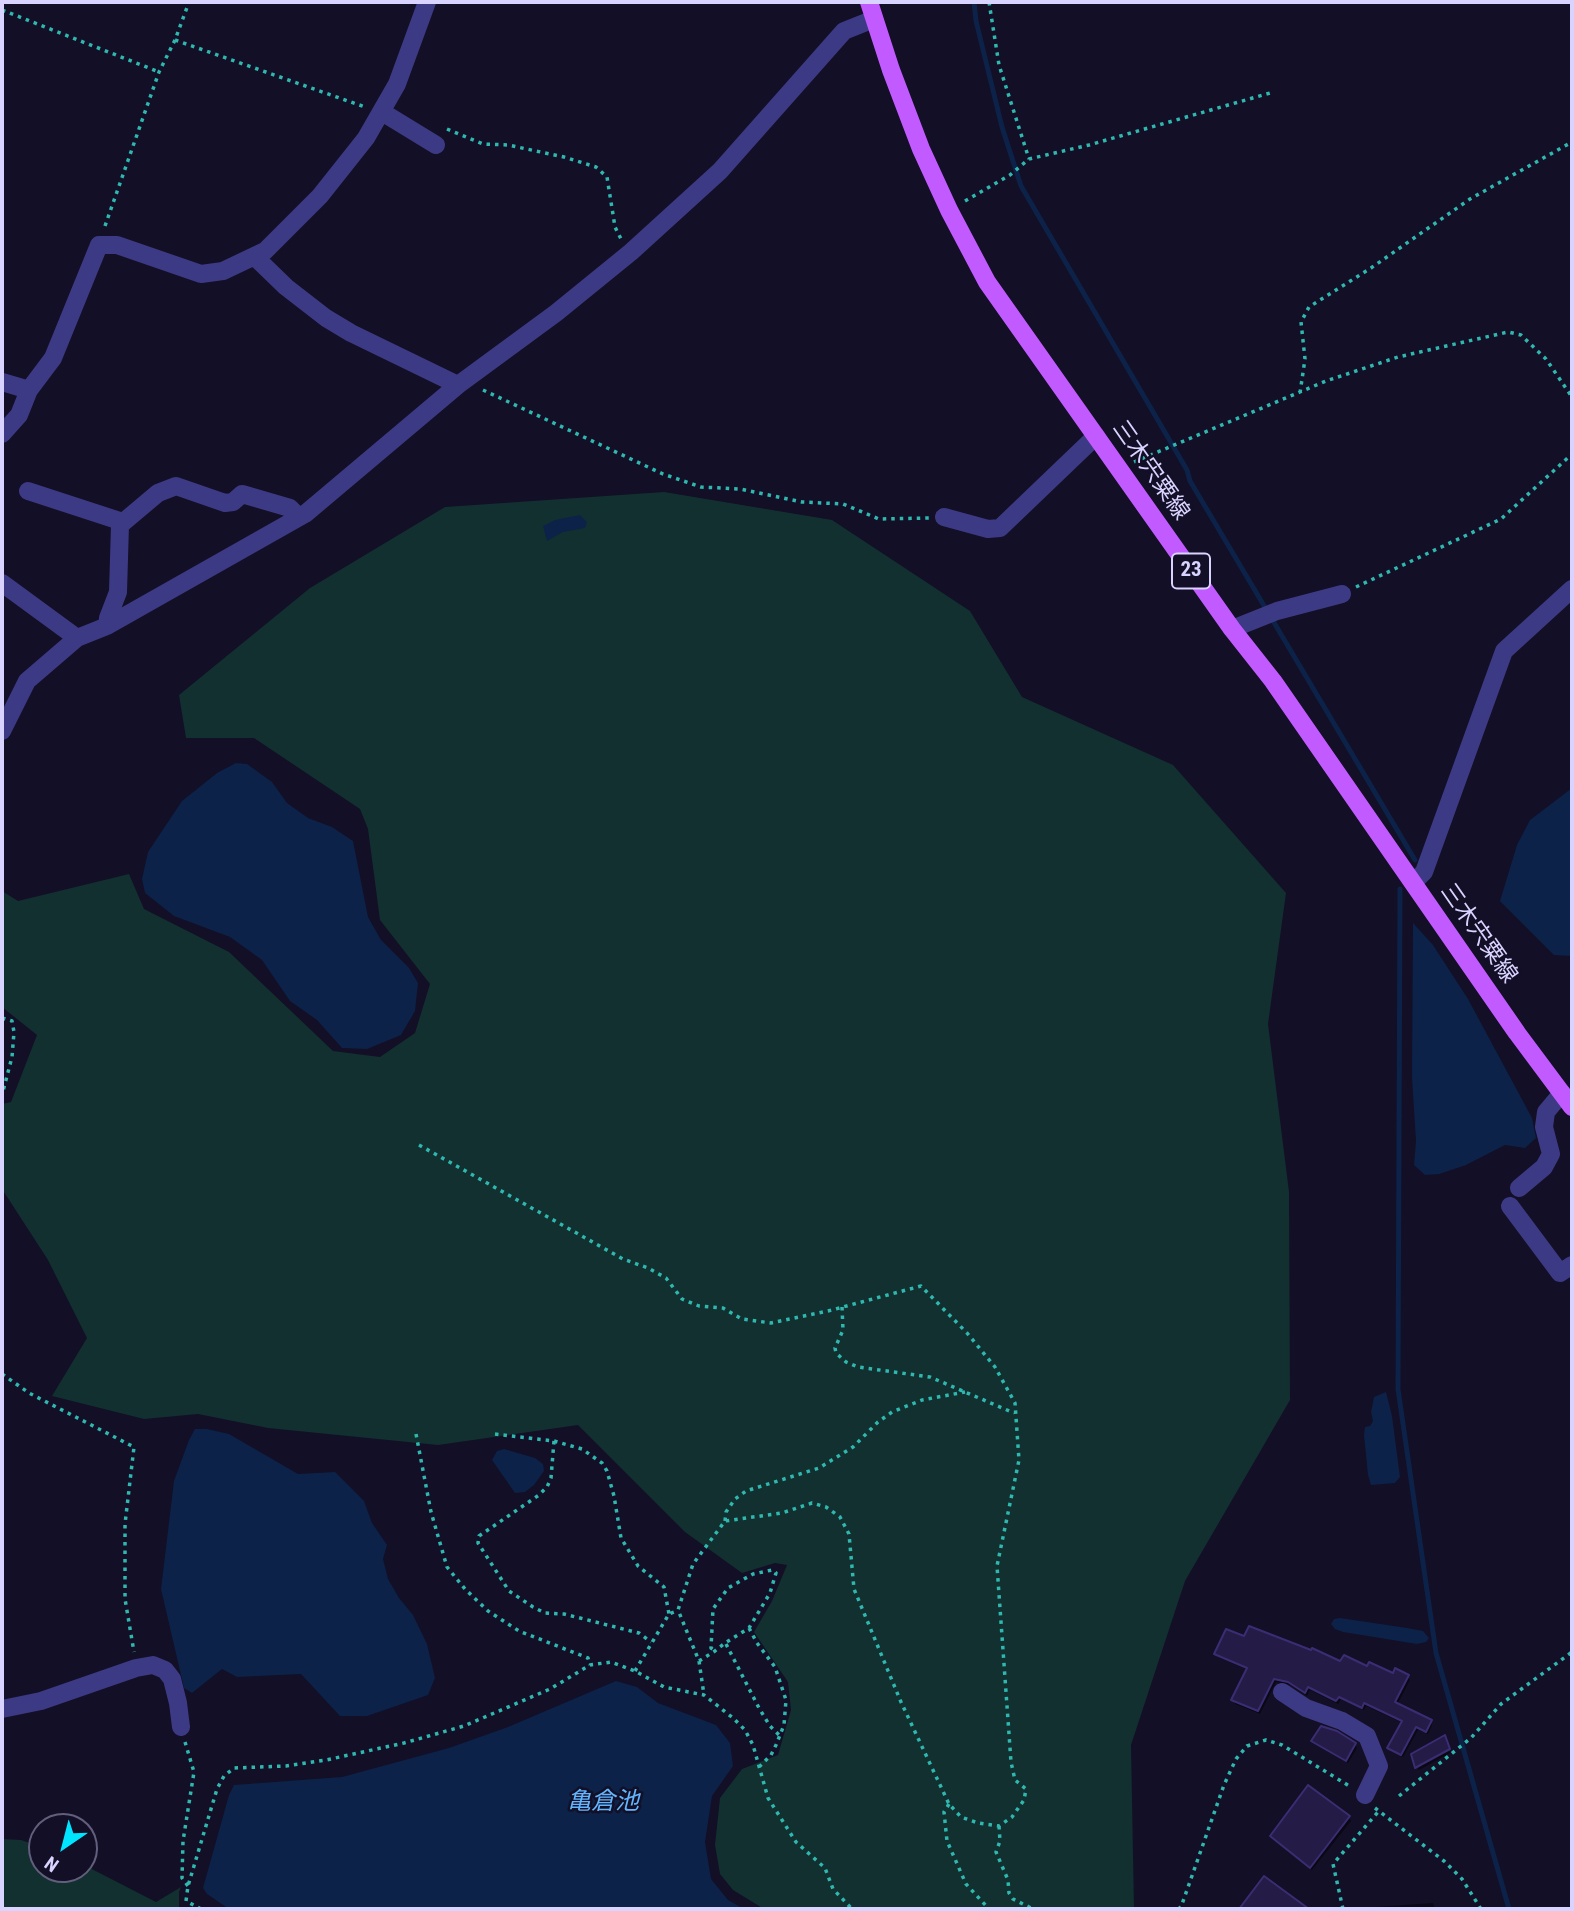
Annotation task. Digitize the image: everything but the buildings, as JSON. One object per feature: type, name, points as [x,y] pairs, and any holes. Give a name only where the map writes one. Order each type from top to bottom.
[{"type":"main road","name":"三木宍粟線","points":[[872,10],[921,149],[948,211],[987,282],[1121,473],[1273,681],[1517,1033],[1567,1100]]},
{"type":"street","points":[[2,434],[19,415],[29,390],[53,358],[99,245],[117,245],[201,274],[223,271],[265,251],[320,196],[366,138],[397,84],[427,2]]},
{"type":"street","points":[[2,731],[27,681],[77,638],[107,626],[299,517],[463,382],[556,313],[631,252],[720,171],[844,31],[872,10]]},
{"type":"street","points":[[382,112],[436,145]]},
{"type":"street","points":[[254,256],[286,287],[326,318],[351,333],[463,382]]},
{"type":"street","points":[[2,382],[29,390]]},
{"type":"street","points":[[944,517],[988,529],[1000,528],[1096,436]]},
{"type":"street","points":[[107,626],[118,592],[120,525],[158,493],[176,486],[225,503],[233,502],[242,494],[290,508],[299,517]]},
{"type":"street","points":[[28,491],[123,522]]},
{"type":"street","points":[[2,583],[77,638]]},
{"type":"street","points":[[1233,629],[1277,611],[1342,594]]},
{"type":"street","points":[[1413,883],[1424,872],[1504,650],[1570,596]]},
{"type":"street","points":[[1519,1188],[1544,1167],[1551,1154],[1544,1127],[1546,1112],[1567,1100]]},
{"type":"street","points":[[1510,1206],[1560,1273],[1572,1265]]},
{"type":"street","points":[[2,1709],[41,1701],[136,1668],[153,1665],[165,1670],[172,1679],[181,1727]]},
{"type":"street","points":[[1282,1692],[1306,1708],[1342,1721],[1367,1736],[1379,1766],[1365,1796]]},
{"type":"path","points":[[99,245],[159,72],[175,40],[189,2]]},
{"type":"path","points":[[989,2],[999,65],[1029,159]]},
{"type":"path","points":[[2,10],[159,72]]},
{"type":"path","points":[[175,40],[382,112]]},
{"type":"path","points":[[948,211],[1010,175],[1029,159],[1089,145],[1270,93]]},
{"type":"path","points":[[444,128],[483,144],[520,147],[596,167],[607,177],[615,227],[624,245],[631,252]]},
{"type":"path","points":[[1300,393],[1305,359],[1301,322],[1309,307],[1371,268],[1469,199],[1572,142]]},
{"type":"path","points":[[1121,473],[1132,463],[1326,381],[1398,357],[1508,332],[1521,335],[1546,359],[1572,397]]},
{"type":"path","points":[[463,382],[663,474],[701,487],[740,489],[802,502],[843,504],[879,519],[944,517]]},
{"type":"path","points":[[1342,594],[1501,519],[1572,454]]},
{"type":"path","points":[[2,1018],[12,1021],[14,1032],[12,1057],[2,1095]]},
{"type":"path","points":[[419,1145],[623,1259],[666,1278],[682,1300],[699,1307],[723,1308],[741,1319],[771,1323],[921,1286],[967,1333],[995,1367],[1015,1403],[1019,1461],[997,1566],[1011,1762],[1015,1780],[1026,1789],[1024,1800],[1012,1817],[999,1826],[978,1823],[961,1816],[949,1804],[901,1702],[854,1589],[849,1534],[840,1517],[826,1507],[811,1503],[782,1513],[725,1521]]},
{"type":"path","points":[[842,1307],[842,1330],[835,1348],[836,1353],[846,1362],[858,1367],[930,1377],[1015,1413]]},
{"type":"path","points":[[2,1374],[29,1393],[134,1447],[125,1524],[125,1600],[136,1668]]},
{"type":"path","points":[[704,1695],[699,1661],[678,1610],[693,1564],[725,1521],[726,1512],[735,1499],[746,1491],[819,1468],[853,1447],[891,1412],[922,1400],[965,1392]]},
{"type":"path","points":[[416,1434],[431,1512],[447,1567],[488,1611],[519,1631],[588,1658],[590,1665]]},
{"type":"path","points":[[495,1434],[554,1441],[582,1449],[602,1463],[614,1496],[621,1538],[638,1566],[663,1587],[669,1614]]},
{"type":"path","points":[[554,1441],[551,1478],[547,1487],[479,1536],[478,1543],[509,1591],[533,1607],[545,1613],[564,1614],[639,1633],[651,1642]]},
{"type":"path","points":[[699,1661],[715,1651],[725,1643],[750,1628],[776,1578],[776,1573],[772,1570],[753,1574],[728,1588],[713,1609],[711,1648],[715,1651]]},
{"type":"path","points":[[635,1671],[669,1614],[678,1610]]},
{"type":"path","points":[[750,1628],[757,1643],[775,1667],[783,1687],[786,1712],[784,1725],[771,1755],[760,1766]]},
{"type":"path","points":[[725,1643],[759,1708],[779,1735]]},
{"type":"path","points":[[1398,1796],[1471,1738],[1500,1704],[1572,1652]]},
{"type":"path","points":[[185,1909],[188,1886],[217,1789],[223,1776],[234,1768],[286,1766],[404,1743],[464,1726],[550,1689],[590,1665],[611,1662],[664,1687],[704,1695],[745,1730],[753,1745],[768,1798],[796,1842],[825,1868],[833,1889],[852,1909]]},
{"type":"path","points":[[181,1727],[194,1772],[183,1841],[181,1878],[188,1886]]},
{"type":"path","points":[[1181,1908],[1224,1785],[1236,1759],[1247,1746],[1266,1740],[1282,1745],[1365,1796],[1378,1812],[1444,1861],[1462,1880],[1481,1909]]},
{"type":"path","points":[[949,1804],[944,1812],[947,1842],[965,1884],[989,1909]]},
{"type":"path","points":[[1343,1909],[1333,1864],[1378,1812]]},
{"type":"path","points":[[999,1826],[1000,1841],[996,1852],[1008,1880],[1009,1893],[1013,1899],[1033,1909]]},
{"type":"path","points":[[186,1901],[201,1909]]},
{"type":"green space","points":[[664,492],[832,520],[970,611],[1022,697],[1173,765],[1286,893],[1268,1024],[1289,1192],[1290,1400],[1185,1581],[1131,1745],[1134,1909],[764,1909],[733,1890],[720,1874],[715,1845],[720,1798],[742,1769],[778,1755],[791,1710],[788,1682],[754,1632],[772,1601],[787,1565],[775,1563],[742,1573],[685,1532],[578,1425],[438,1445],[268,1428],[198,1414],[144,1419],[52,1396],[87,1338],[48,1260],[2,1189],[2,1104],[11,1102],[37,1035],[2,1007],[2,891],[18,901],[129,874],[144,909],[229,952],[333,1051],[380,1057],[415,1033],[430,984],[380,920],[368,829],[360,809],[254,738],[186,738],[179,695],[310,588],[445,507]]},
{"type":"green space","points":[[2,1839],[28,1842],[28,1883],[98,1883],[98,1872],[156,1902],[181,1887],[179,1909],[2,1909]]},
{"type":"water","points":[[580,515],[587,522],[585,528],[563,532],[547,541],[543,526],[555,520]]},
{"type":"water","points":[[236,763],[247,764],[272,782],[287,803],[308,818],[332,827],[353,841],[368,917],[381,940],[409,968],[418,983],[415,1011],[401,1035],[367,1049],[342,1048],[317,1020],[290,1001],[262,960],[230,937],[174,916],[145,893],[142,879],[148,852],[182,801],[217,773]]},
{"type":"water","points":[[1572,788],[1572,956],[1554,955],[1500,901],[1517,845],[1530,820]]},
{"type":"water","points":[[1413,923],[1433,945],[1468,999],[1532,1118],[1536,1138],[1525,1148],[1505,1145],[1466,1165],[1439,1174],[1425,1175],[1414,1165]]},
{"type":"water","points":[[1386,1392],[1400,1477],[1395,1483],[1371,1485],[1365,1427],[1370,1426],[1373,1421],[1371,1412],[1374,1397]]},
{"type":"water","points":[[195,1429],[229,1434],[298,1474],[335,1472],[364,1501],[372,1523],[387,1545],[383,1559],[388,1579],[413,1615],[427,1644],[435,1678],[428,1695],[367,1716],[340,1716],[301,1674],[237,1677],[222,1669],[192,1693],[184,1688],[161,1589],[174,1481]]},
{"type":"water","points":[[504,1449],[535,1458],[543,1464],[544,1471],[525,1492],[515,1493],[492,1460],[497,1451]]},
{"type":"water","points":[[1334,1619],[1423,1631],[1429,1638],[1426,1642],[1417,1644],[1343,1632],[1331,1624]]},
{"type":"water","name":"亀倉池","points":[[616,1681],[637,1687],[658,1703],[716,1725],[730,1743],[733,1766],[712,1796],[705,1842],[711,1879],[728,1900],[744,1909],[229,1909],[207,1894],[203,1888],[234,1785],[342,1777],[449,1748],[508,1727]]},
{"type":"waterway","points":[[974,2],[976,21],[1002,127],[1021,186],[1187,470],[1190,481],[1415,860]]},
{"type":"waterway","points":[[1400,889],[1398,1389],[1436,1653],[1509,1909]]}]
